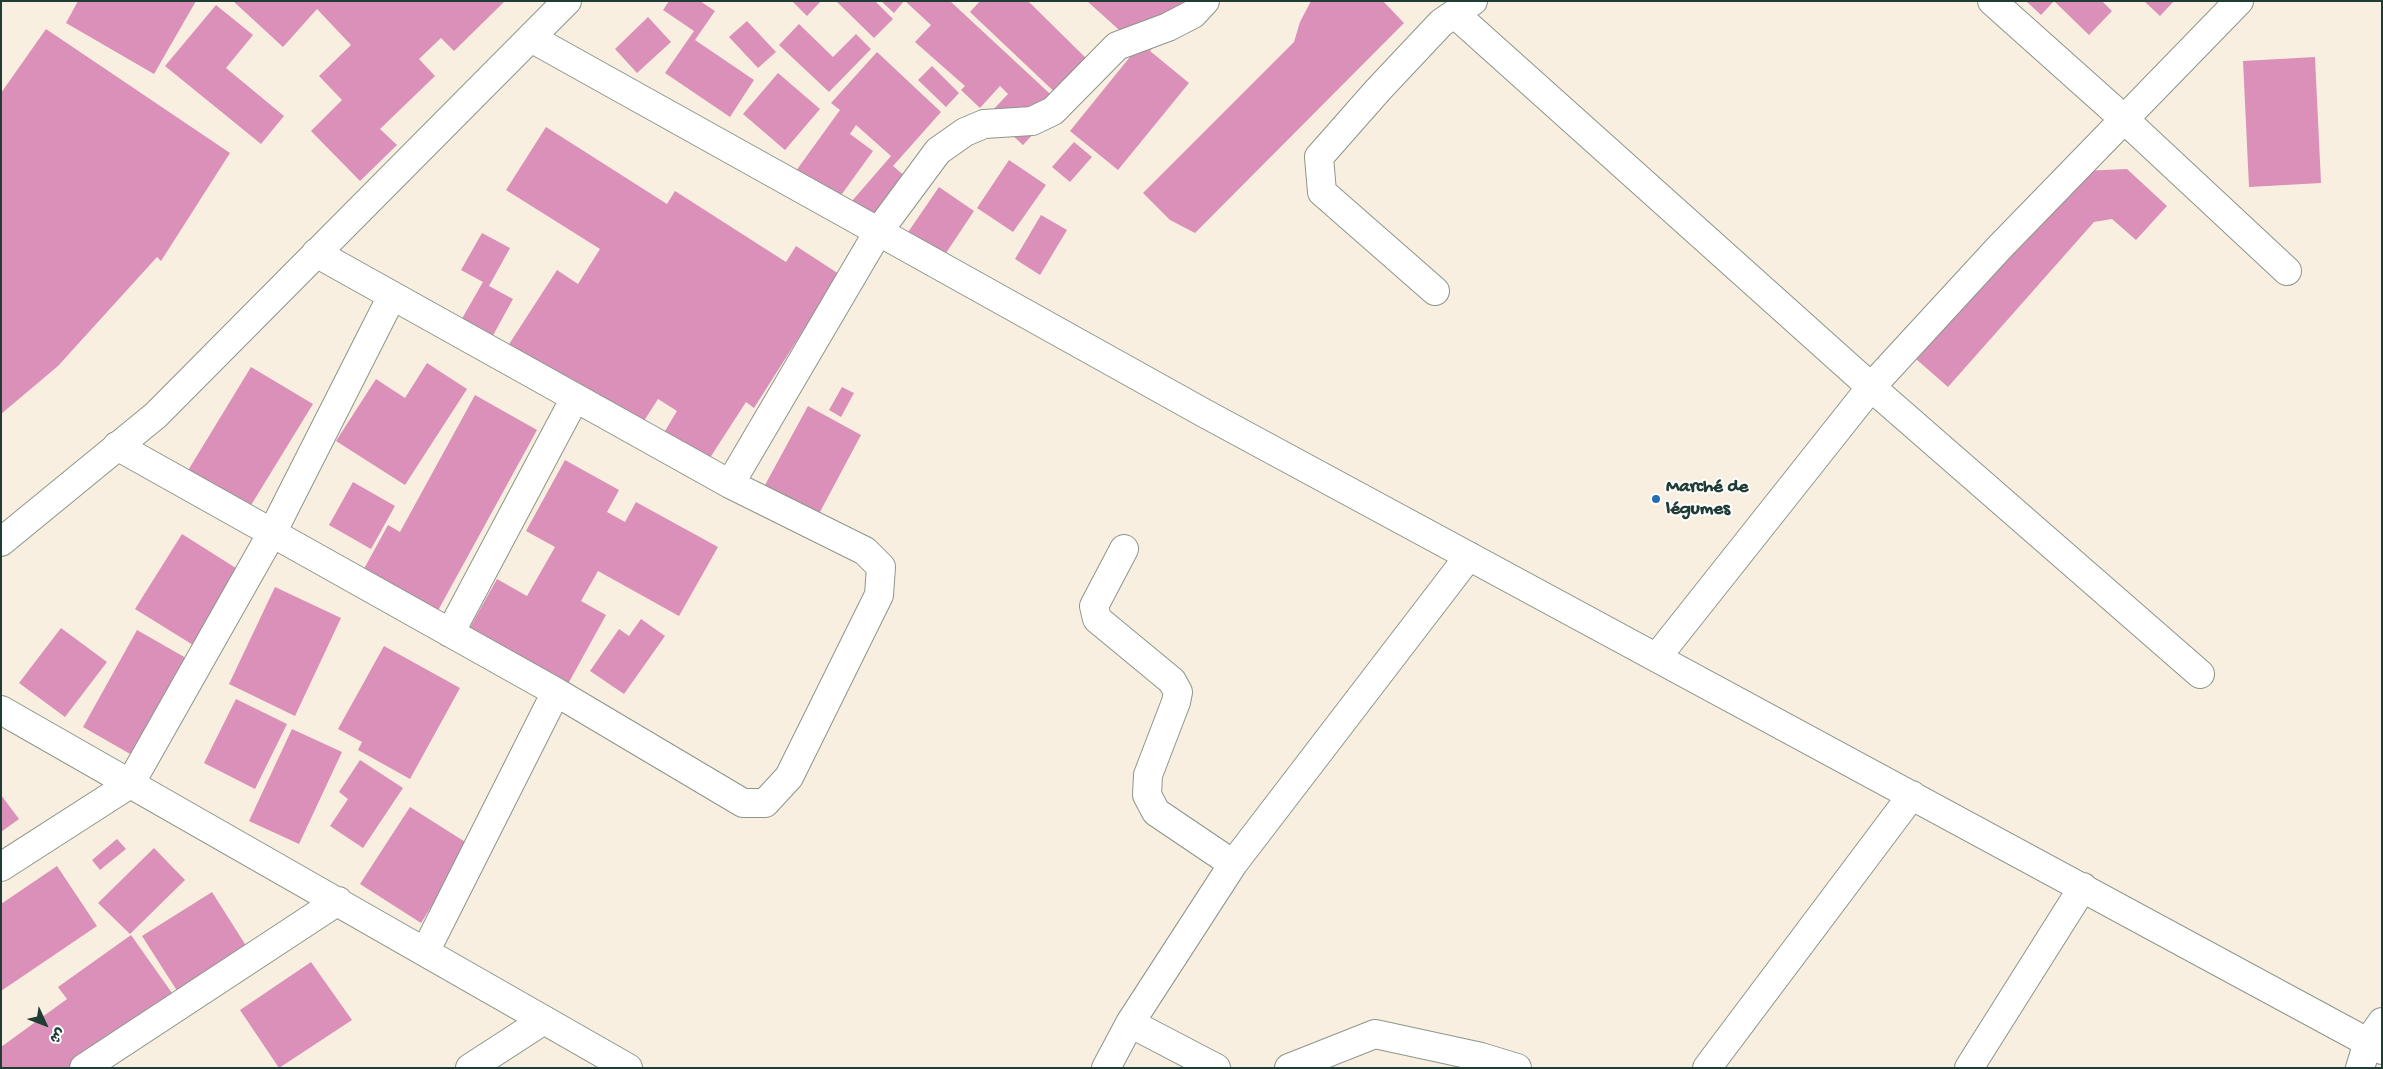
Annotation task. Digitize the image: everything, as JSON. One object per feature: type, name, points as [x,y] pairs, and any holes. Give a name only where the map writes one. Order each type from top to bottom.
[{"type":"street","points":[[1,542],[156,415],[567,1]]},
{"type":"street","points":[[730,484],[878,232],[938,152],[965,132],[984,124],[1032,121],[1053,111],[1118,46],[1168,27],[1193,14],[1205,1]]},
{"type":"street","points":[[1992,1],[2124,119],[2287,271]]},
{"type":"street","points":[[1657,657],[1872,387],[1998,248],[2239,1]]},
{"type":"street","points":[[1435,291],[1322,192],[1319,158],[1378,90],[1441,23],[1464,7],[1872,387],[2200,674]]},
{"type":"street","points":[[531,38],[1204,413],[2373,1045]]},
{"type":"street","points":[[117,446],[556,692],[743,803],[765,803],[789,777],[879,595],[881,567],[865,551],[730,484],[316,253]]},
{"type":"street","points":[[1,867],[130,784],[272,533],[392,296]]},
{"type":"street","points":[[450,633],[575,398]]},
{"type":"street","points":[[1124,549],[1094,606],[1097,619],[1172,681],[1178,692],[1176,702],[1148,775],[1147,795],[1156,812],[1233,864]]},
{"type":"street","points":[[1106,1068],[1130,1023],[1233,864],[1469,556]]},
{"type":"street","points":[[425,952],[556,692]]},
{"type":"street","points":[[1,710],[628,1068]]},
{"type":"street","points":[[1707,1068],[1912,795]]},
{"type":"street","points":[[1969,1068],[2083,887]]},
{"type":"street","points":[[84,1068],[338,901]]},
{"type":"street","points":[[470,1068],[544,1020]]},
{"type":"street","points":[[1130,1023],[1216,1068]]},
{"type":"street","points":[[1289,1068],[1375,1034],[1481,1057],[1517,1068]]},
{"type":"building","points":[[78,1],[196,1],[154,74],[66,23]]},
{"type":"building","points":[[233,1],[505,1],[454,51],[441,38],[419,59],[435,76],[380,129],[397,145],[360,181],[311,131],[342,100],[319,76],[351,45],[317,9],[283,47]]},
{"type":"building","points":[[669,1],[700,1],[715,11],[695,40],[754,80],[730,117],[665,73],[694,31],[663,10]]},
{"type":"building","points":[[792,1],[821,1],[807,16]]},
{"type":"building","points":[[836,1],[875,1],[893,19],[874,38]]},
{"type":"building","points":[[881,1],[904,1],[894,13]]},
{"type":"building","points":[[905,1],[950,1],[1061,104],[1023,145],[989,114],[1008,94],[1000,86],[980,108],[961,90],[965,86],[915,42],[931,25]]},
{"type":"building","points":[[980,1],[1028,1],[1095,67],[1063,100],[970,12]]},
{"type":"building","points":[[1087,1],[1195,1],[1150,51],[1189,83],[1118,170],[1070,131],[1138,47]]},
{"type":"building","points":[[1311,1],[1383,1],[1404,23],[1195,233],[1170,220],[1143,193],[1294,42],[1300,22]]},
{"type":"building","points":[[2026,1],[2054,1],[2041,15]]},
{"type":"building","points":[[2054,1],[2102,1],[2112,11],[2089,35]]},
{"type":"building","points":[[2144,1],[2174,1],[2160,16]]},
{"type":"building","points":[[216,5],[253,35],[226,68],[284,116],[261,144],[165,66]]},
{"type":"building","points":[[648,17],[671,42],[637,73],[615,49]]},
{"type":"building","points":[[747,21],[776,52],[758,68],[729,37]]},
{"type":"building","points":[[799,24],[833,57],[856,34],[871,49],[829,92],[779,45]]},
{"type":"building","points":[[46,29],[230,153],[161,261],[157,257],[58,366],[1,414],[1,93]]},
{"type":"building","points":[[877,52],[941,112],[893,166],[914,184],[879,224],[852,201],[891,156],[856,125],[850,134],[873,151],[834,205],[793,175],[840,110],[831,103]]},
{"type":"building","points":[[2315,57],[2321,183],[2249,187],[2243,61]]},
{"type":"building","points":[[932,66],[959,93],[946,107],[918,80]]},
{"type":"building","points":[[778,73],[820,109],[785,150],[743,114]]},
{"type":"building","points":[[546,127],[667,204],[675,191],[786,262],[796,246],[839,274],[754,408],[746,402],[706,464],[662,436],[677,411],[658,399],[635,435],[504,352],[557,270],[578,284],[600,249],[506,190]]},
{"type":"building","points":[[1074,142],[1092,157],[1070,182],[1052,167]]},
{"type":"building","points":[[1009,160],[1046,185],[1013,232],[977,208]]},
{"type":"building","points":[[2127,169],[2167,206],[2136,240],[2112,219],[2094,222],[1948,387],[1916,359],[2082,171]]},
{"type":"building","points":[[939,187],[974,211],[938,265],[902,241]]},
{"type":"building","points":[[1041,215],[1067,230],[1040,275],[1015,259]]},
{"type":"building","points":[[482,233],[510,248],[489,286],[513,299],[491,339],[460,322],[483,282],[461,270]]},
{"type":"building","points":[[427,363],[467,389],[405,485],[336,441],[376,379],[405,398]]},
{"type":"building","points":[[251,367],[313,404],[245,515],[184,477]]},
{"type":"building","points":[[842,387],[854,393],[841,417],[829,410]]},
{"type":"building","points":[[475,395],[537,430],[435,616],[360,576],[388,525],[400,532]]},
{"type":"building","points":[[808,406],[861,435],[813,525],[759,496]]},
{"type":"building","points":[[565,460],[619,490],[607,512],[625,522],[636,502],[718,547],[679,616],[598,571],[581,601],[606,615],[563,693],[464,638],[497,579],[527,596],[555,547],[526,531]]},
{"type":"building","points":[[353,482],[395,506],[371,549],[329,525]]},
{"type":"building","points":[[182,534],[239,570],[193,645],[135,609]]},
{"type":"building","points":[[275,587],[341,618],[295,716],[229,684]]},
{"type":"building","points":[[641,619],[665,636],[624,694],[590,671],[619,629],[629,636]]},
{"type":"building","points":[[61,628],[107,662],[65,717],[19,683]]},
{"type":"building","points":[[137,630],[193,662],[139,759],[83,727]]},
{"type":"building","points":[[384,646],[460,688],[410,779],[358,750],[362,742],[338,729]]},
{"type":"building","points":[[236,699],[287,724],[255,789],[204,763]]},
{"type":"building","points":[[292,729],[342,752],[299,844],[249,821]]},
{"type":"building","points":[[360,760],[403,788],[363,848],[330,826],[348,799],[339,792]]},
{"type":"building","points":[[1,795],[19,819],[1,832]]},
{"type":"building","points":[[410,807],[470,845],[421,923],[360,884]]},
{"type":"building","points":[[117,839],[126,849],[100,870],[92,860]]},
{"type":"building","points":[[154,848],[185,880],[130,934],[98,903]]},
{"type":"building","points":[[57,866],[97,926],[1,991],[1,904]]},
{"type":"building","points":[[212,892],[250,952],[181,997],[142,936]]},
{"type":"building","points":[[131,935],[172,993],[69,1068],[1,1068],[1,1047],[67,999],[58,987]]},
{"type":"building","points":[[311,962],[352,1020],[279,1068],[240,1010]]},
{"type":"place","name":"Marché de légumes","points":[[1656,499]]}]
